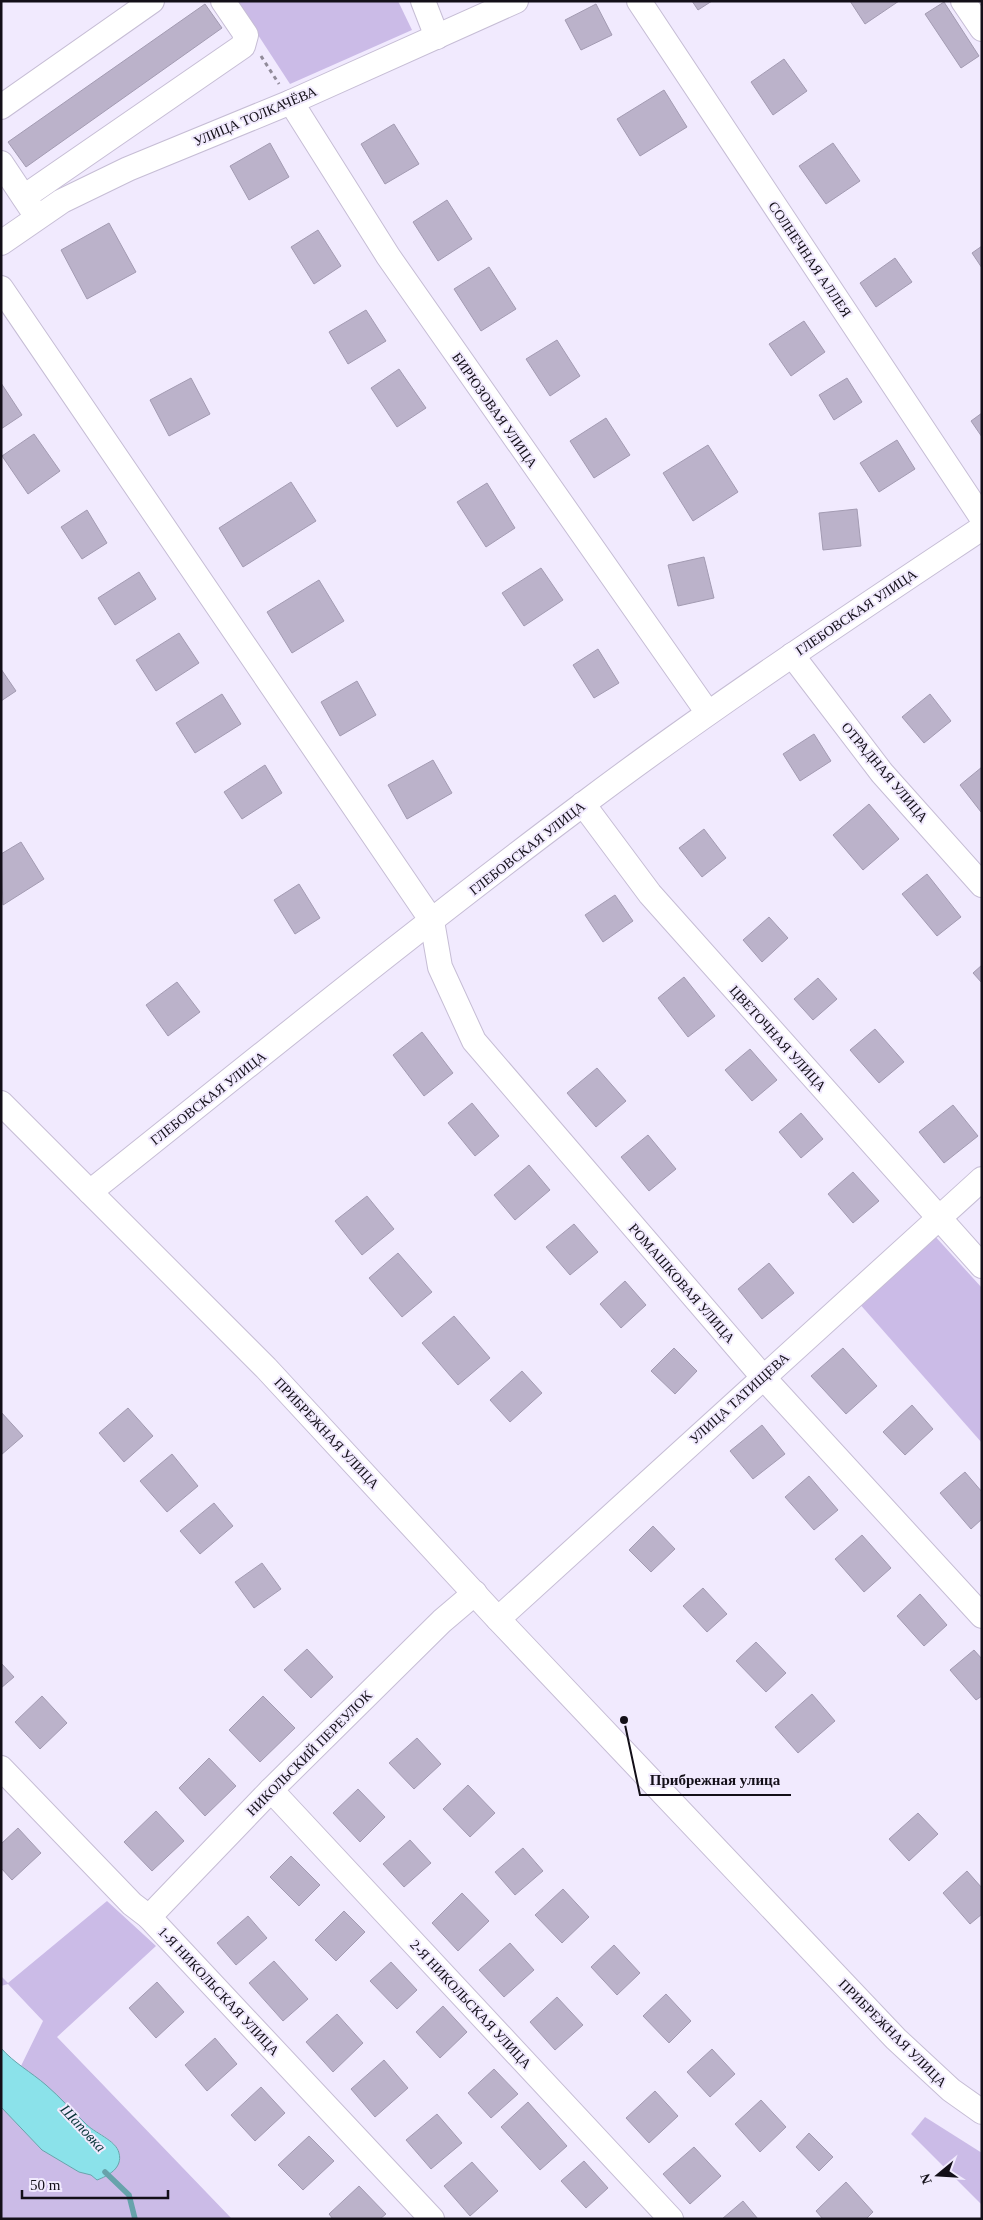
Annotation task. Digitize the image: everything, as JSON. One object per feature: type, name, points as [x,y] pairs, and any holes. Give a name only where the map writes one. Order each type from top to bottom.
[{"type":"street","points":[[1,107],[152,1]]},
{"type":"street","points":[[24,197],[243,46],[246,35],[223,1]]},
{"type":"street","points":[[423,1],[437,37]]},
{"type":"street","name":"УЛИЦА ТОЛКАЧЁВА","points":[[1,243],[62,201],[128,169],[291,102],[516,1]]},
{"type":"street","name":"СОЛНЕЧНАЯ АЛЛЕЯ","points":[[638,1],[982,518]]},
{"type":"street","points":[[963,1],[982,29]]},
{"type":"street","name":"БИРЮЗОВАЯ УЛИЦА","points":[[291,102],[388,256],[708,713]]},
{"type":"street","points":[[1,163],[38,219]]},
{"type":"street","points":[[1,288],[432,921]]},
{"type":"street","name":"ГЛЕБОВСКАЯ УЛИЦА","points":[[90,1192],[583,804],[708,713],[982,528]]},
{"type":"street","name":"ОТРАДНАЯ УЛИЦА","points":[[792,655],[882,773],[982,885]]},
{"type":"street","name":"ЦВЕТОЧНАЯ УЛИЦА","points":[[583,804],[650,894],[982,1266]]},
{"type":"street","name":"РОМАШКОВАЯ УЛИЦА","points":[[432,921],[440,967],[474,1041],[763,1376],[982,1616]]},
{"type":"street","name":"ПРИБРЕЖНАЯ УЛИЦА","points":[[1,1103],[272,1375],[498,1619],[896,2039],[951,2090],[982,2112]]},
{"type":"street","name":"УЛИЦА ТАТИЩЕВА","points":[[498,1619],[763,1376],[982,1179]]},
{"type":"street","name":"НИКОЛЬСКИЙ ПЕРЕУЛОК","points":[[149,1917],[270,1790],[442,1621],[475,1593]]},
{"type":"street","name":"1-Я НИКОЛЬСКАЯ УЛИЦА","points":[[1,1768],[132,1904],[149,1917],[432,2219]]},
{"type":"street","name":"2-Я НИКОЛЬСКАЯ УЛИЦА","points":[[270,1790],[671,2219]]},
{"type":"path","points":[[246,35],[291,102]]},
{"type":"shaded area","points":[[236,1],[398,1],[412,30],[290,84]]},
{"type":"shaded area","points":[[933,1234],[982,1288],[982,1443],[858,1302]]},
{"type":"shaded area","points":[[107,1901],[156,1946],[57,2037],[232,2219],[1,2219],[1,2107],[42,2150],[79,2172],[91,2175],[97,2180],[116,2168],[120,2161],[119,2151],[112,2142],[87,2125],[21,2066],[43,2021],[8,1984],[1,1986],[1,1976],[8,1983]]},
{"type":"shaded area","points":[[925,2117],[982,2153],[982,2205],[911,2134]]},
{"type":"water","points":[[1,2048],[40,2080],[89,2127],[114,2144],[120,2158],[114,2171],[97,2180],[91,2175],[79,2172],[42,2150],[1,2107]]},
{"type":"building","points":[[692,1],[712,1],[698,10]]},
{"type":"building","points":[[850,1],[899,1],[865,24]]},
{"type":"building","points":[[944,2],[979,56],[961,68],[925,14]]},
{"type":"building","points":[[205,4],[222,28],[26,167],[8,142]]},
{"type":"building","points":[[596,4],[612,35],[581,50],[565,20]]},
{"type":"building","points":[[784,59],[807,91],[773,115],[751,82]]},
{"type":"building","points":[[664,90],[687,127],[640,156],[617,119]]},
{"type":"building","points":[[394,124],[419,164],[385,184],[361,144]]},
{"type":"building","points":[[270,143],[289,177],[249,200],[230,166]]},
{"type":"building","points":[[833,143],[860,181],[826,204],[799,166]]},
{"type":"building","points":[[447,200],[472,239],[438,261],[413,222]]},
{"type":"building","points":[[109,223],[136,272],[87,299],[61,250]]},
{"type":"building","points":[[318,230],[341,266],[314,284],[291,247]]},
{"type":"building","points":[[982,246],[982,268],[972,253]]},
{"type":"building","points":[[895,258],[912,282],[876,307],[860,283]]},
{"type":"building","points":[[489,267],[516,309],[481,331],[454,289]]},
{"type":"building","points":[[366,310],[386,341],[348,364],[329,332]]},
{"type":"building","points":[[804,321],[825,352],[791,376],[769,344]]},
{"type":"building","points":[[557,340],[580,376],[550,396],[526,359]]},
{"type":"building","points":[[399,369],[426,408],[397,427],[371,388]]},
{"type":"building","points":[[191,378],[210,414],[169,436],[150,400]]},
{"type":"building","points":[[847,378],[862,402],[834,420],[819,395]]},
{"type":"building","points":[[1,383],[22,415],[1,429]]},
{"type":"building","points":[[982,413],[982,437],[971,421]]},
{"type":"building","points":[[606,418],[630,455],[594,478],[570,441]]},
{"type":"building","points":[[34,434],[60,471],[28,494],[2,456]]},
{"type":"building","points":[[897,440],[915,469],[879,492],[860,463]]},
{"type":"building","points":[[708,445],[738,492],[693,521],[663,473]]},
{"type":"building","points":[[291,482],[316,521],[243,567],[219,528]]},
{"type":"building","points":[[487,483],[515,528],[486,547],[457,502]]},
{"type":"building","points":[[857,509],[861,546],[823,550],[819,513]]},
{"type":"building","points":[[87,510],[107,543],[82,559],[61,527]]},
{"type":"building","points":[[704,557],[714,598],[678,606],[668,565]]},
{"type":"building","points":[[541,568],[563,600],[524,626],[502,593]]},
{"type":"building","points":[[139,572],[156,599],[115,625],[98,598]]},
{"type":"building","points":[[319,580],[344,621],[292,653],[267,612]]},
{"type":"building","points":[[179,633],[199,663],[156,691],[136,660]]},
{"type":"building","points":[[598,649],[619,683],[594,698],[573,665]]},
{"type":"building","points":[[1,669],[16,691],[1,701]]},
{"type":"building","points":[[357,681],[376,715],[340,736],[321,702]]},
{"type":"building","points":[[222,694],[241,724],[195,753],[176,723]]},
{"type":"building","points":[[930,694],[951,721],[924,743],[902,717]]},
{"type":"building","points":[[814,734],[831,761],[800,781],[783,754]]},
{"type":"building","points":[[433,760],[452,793],[407,819],[388,785]]},
{"type":"building","points":[[265,765],[282,793],[242,819],[224,792]]},
{"type":"building","points":[[982,767],[982,811],[981,812],[960,785]]},
{"type":"building","points":[[869,804],[899,839],[863,870],[833,835]]},
{"type":"building","points":[[704,829],[726,858],[702,877],[679,848]]},
{"type":"building","points":[[21,842],[44,879],[3,905],[1,854]]},
{"type":"building","points":[[927,874],[961,917],[937,936],[902,894]]},
{"type":"building","points":[[299,884],[320,918],[295,934],[274,900]]},
{"type":"building","points":[[615,895],[633,921],[603,942],[585,915]]},
{"type":"building","points":[[769,917],[788,938],[762,962],[743,940]]},
{"type":"building","points":[[982,965],[982,983],[973,973]]},
{"type":"building","points":[[684,977],[715,1016],[688,1037],[658,998]]},
{"type":"building","points":[[818,978],[837,999],[813,1020],[794,999]]},
{"type":"building","points":[[177,982],[200,1012],[168,1036],[146,1005]]},
{"type":"building","points":[[875,1029],[904,1062],[879,1083],[850,1050]]},
{"type":"building","points":[[422,1032],[453,1073],[424,1096],[393,1055]]},
{"type":"building","points":[[750,1049],[777,1080],[752,1101],[725,1070]]},
{"type":"building","points":[[597,1068],[626,1101],[596,1127],[567,1093]]},
{"type":"building","points":[[472,1103],[499,1136],[475,1156],[448,1123]]},
{"type":"building","points":[[953,1105],[978,1136],[944,1163],[919,1132]]},
{"type":"building","points":[[801,1113],[823,1139],[801,1158],[779,1132]]},
{"type":"building","points":[[648,1135],[676,1169],[649,1191],[621,1157]]},
{"type":"building","points":[[529,1165],[550,1190],[515,1220],[494,1195]]},
{"type":"building","points":[[853,1172],[879,1201],[853,1223],[828,1194]]},
{"type":"building","points":[[367,1196],[394,1229],[362,1255],[335,1221]]},
{"type":"building","points":[[574,1224],[598,1252],[570,1275],[546,1247]]},
{"type":"building","points":[[398,1253],[432,1292],[402,1317],[369,1278]]},
{"type":"building","points":[[769,1263],[794,1293],[762,1319],[738,1289]]},
{"type":"building","points":[[625,1281],[646,1305],[621,1328],[600,1304]]},
{"type":"building","points":[[454,1316],[490,1358],[458,1385],[422,1343]]},
{"type":"building","points":[[674,1348],[697,1371],[675,1394],[651,1371]]},
{"type":"building","points":[[843,1348],[877,1386],[846,1414],[811,1376]]},
{"type":"building","points":[[522,1371],[542,1393],[510,1422],[490,1400]]},
{"type":"building","points":[[912,1405],[933,1429],[905,1455],[883,1432]]},
{"type":"building","points":[[128,1408],[153,1436],[124,1462],[99,1433]]},
{"type":"building","points":[[1,1412],[23,1436],[1,1455]]},
{"type":"building","points":[[762,1425],[785,1454],[753,1479],[730,1451]]},
{"type":"building","points":[[172,1454],[198,1486],[167,1512],[140,1481]]},
{"type":"building","points":[[965,1472],[982,1492],[982,1519],[971,1529],[940,1493]]},
{"type":"building","points":[[809,1476],[838,1510],[814,1530],[785,1497]]},
{"type":"building","points":[[214,1503],[233,1526],[200,1554],[180,1531]]},
{"type":"building","points":[[653,1526],[675,1549],[651,1572],[629,1550]]},
{"type":"building","points":[[862,1535],[891,1568],[864,1592],[835,1559]]},
{"type":"building","points":[[262,1563],[281,1589],[254,1608],[235,1582]]},
{"type":"building","points":[[703,1588],[727,1614],[707,1632],[683,1606]]},
{"type":"building","points":[[920,1594],[947,1625],[924,1646],[897,1616]]},
{"type":"building","points":[[756,1642],[786,1673],[766,1692],[736,1661]]},
{"type":"building","points":[[307,1649],[333,1677],[311,1698],[284,1670]]},
{"type":"building","points":[[974,1650],[982,1659],[982,1696],[976,1700],[950,1670]]},
{"type":"building","points":[[1,1663],[14,1677],[1,1688]]},
{"type":"building","points":[[812,1694],[835,1721],[798,1753],[775,1727]]},
{"type":"building","points":[[42,1696],[67,1723],[40,1749],[15,1722]]},
{"type":"building","points":[[263,1696],[295,1728],[260,1762],[229,1730]]},
{"type":"building","points":[[417,1738],[441,1764],[414,1789],[389,1763]]},
{"type":"building","points":[[209,1758],[236,1786],[205,1816],[179,1788]]},
{"type":"building","points":[[468,1785],[495,1813],[470,1837],[443,1809]]},
{"type":"building","points":[[358,1789],[385,1817],[360,1842],[333,1813]]},
{"type":"building","points":[[156,1811],[184,1841],[152,1871],[124,1842]]},
{"type":"building","points":[[918,1813],[938,1834],[909,1861],[889,1839]]},
{"type":"building","points":[[18,1828],[41,1853],[12,1880],[1,1868],[1,1844]]},
{"type":"building","points":[[410,1840],[431,1863],[404,1887],[383,1864]]},
{"type":"building","points":[[523,1848],[543,1871],[515,1895],[495,1872]]},
{"type":"building","points":[[291,1856],[320,1885],[299,1906],[270,1877]]},
{"type":"building","points":[[967,1871],[982,1888],[982,1914],[970,1924],[943,1893]]},
{"type":"building","points":[[563,1889],[589,1917],[562,1943],[535,1915]]},
{"type":"building","points":[[462,1893],[489,1921],[458,1951],[432,1923]]},
{"type":"building","points":[[344,1911],[365,1932],[336,1961],[315,1940]]},
{"type":"building","points":[[248,1916],[267,1938],[236,1965],[217,1943]]},
{"type":"building","points":[[510,1943],[534,1970],[504,1997],[479,1970]]},
{"type":"building","points":[[614,1945],[640,1973],[617,1995],[591,1967]]},
{"type":"building","points":[[274,1961],[308,1999],[283,2021],[249,1983]]},
{"type":"building","points":[[391,1962],[417,1990],[397,2009],[370,1981]]},
{"type":"building","points":[[157,1982],[184,2012],[156,2038],[129,2008]]},
{"type":"building","points":[[666,1994],[691,2021],[669,2043],[643,2016]]},
{"type":"building","points":[[557,1997],[583,2025],[555,2050],[530,2022]]},
{"type":"building","points":[[443,2006],[467,2032],[440,2058],[416,2032]]},
{"type":"building","points":[[337,2014],[363,2043],[333,2072],[306,2042]]},
{"type":"building","points":[[215,2038],[237,2064],[207,2091],[185,2065]]},
{"type":"building","points":[[712,2049],[735,2074],[710,2097],[687,2072]]},
{"type":"building","points":[[384,2060],[408,2088],[375,2117],[351,2089]]},
{"type":"building","points":[[494,2069],[518,2094],[491,2118],[468,2093]]},
{"type":"building","points":[[261,2087],[285,2113],[255,2141],[231,2115]]},
{"type":"building","points":[[655,2091],[678,2116],[649,2143],[626,2118]]},
{"type":"building","points":[[761,2100],[786,2127],[760,2152],[735,2124]]},
{"type":"building","points":[[528,2102],[567,2146],[540,2170],[501,2127]]},
{"type":"building","points":[[437,2114],[462,2143],[431,2169],[406,2140]]},
{"type":"building","points":[[809,2133],[833,2157],[819,2171],[796,2147]]},
{"type":"building","points":[[309,2136],[334,2161],[303,2190],[278,2165]]},
{"type":"building","points":[[694,2147],[721,2176],[690,2204],[663,2174]]},
{"type":"building","points":[[584,2161],[608,2188],[586,2208],[561,2181]]},
{"type":"building","points":[[472,2162],[498,2191],[470,2216],[444,2186]]},
{"type":"building","points":[[846,2182],[873,2212],[866,2219],[823,2219],[816,2211]]},
{"type":"building","points":[[359,2186],[386,2214],[380,2219],[333,2219],[329,2214]]},
{"type":"building","points":[[743,2201],[758,2219],[722,2219]]},
{"type":"waterway","name":"Шаповка","points":[[105,2172],[129,2195],[135,2219]]},
{"type":"place","name":"Прибрежная улица","points":[[624,1720]]}]
